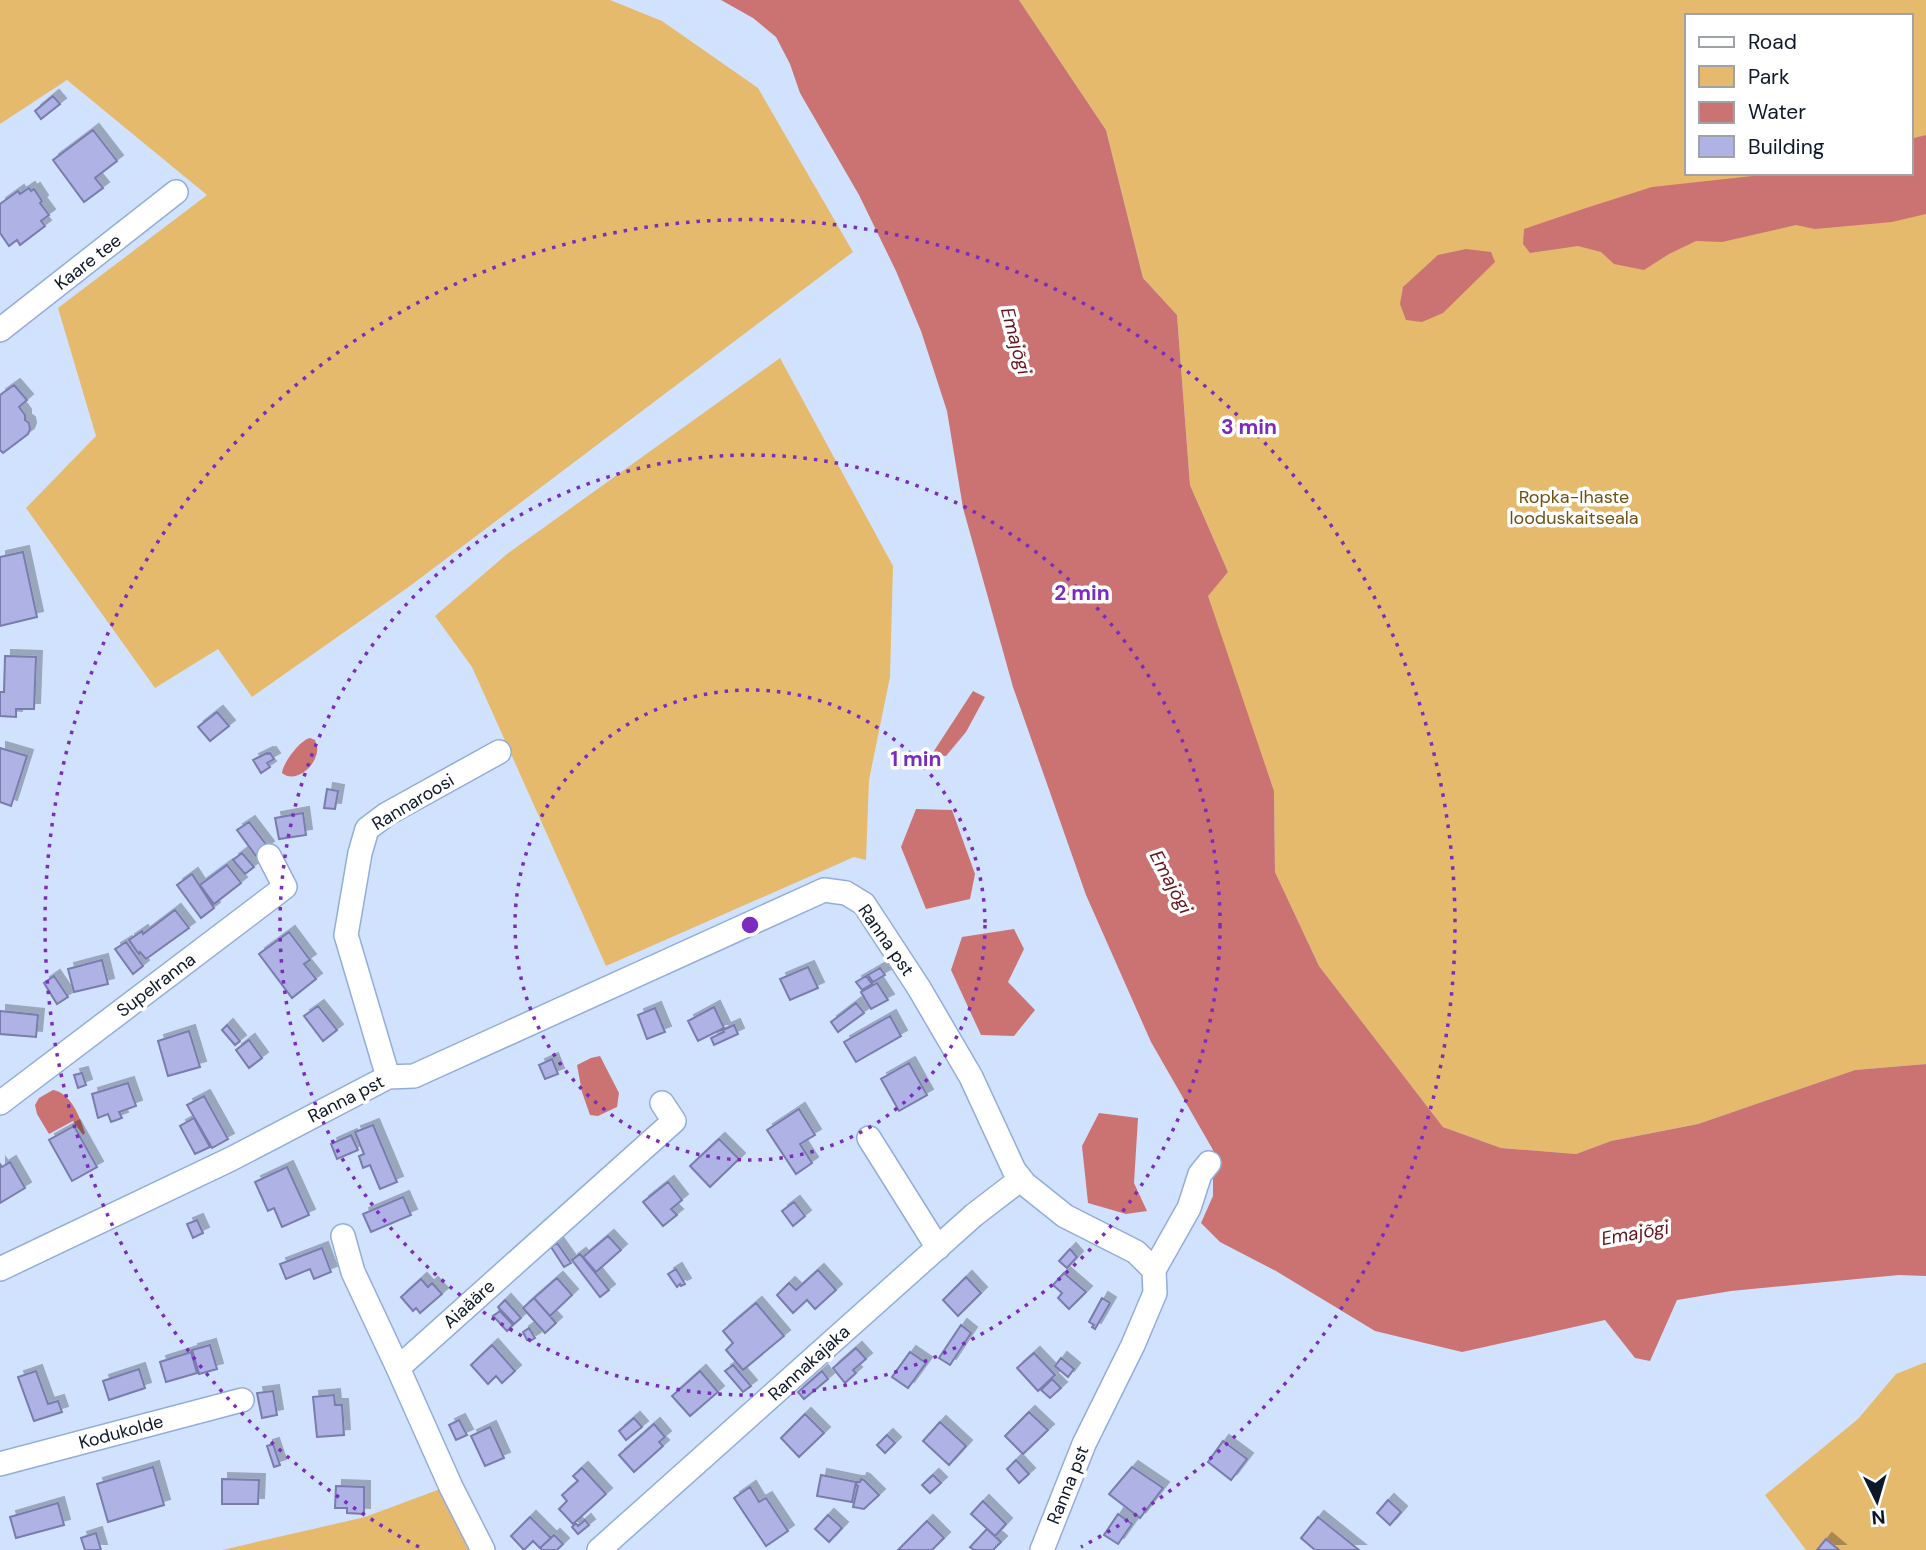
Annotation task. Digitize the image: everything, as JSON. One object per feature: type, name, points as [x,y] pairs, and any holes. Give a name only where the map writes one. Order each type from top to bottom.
[{"type":"street","name":"Kaare tee","points":[[0,330],[176,192]]},
{"type":"street","name":"Rannaroosi","points":[[388,1077],[346,935],[360,853],[367,829],[387,814],[499,752]]},
{"type":"street","name":"Supelranna","points":[[0,1103],[285,887],[269,856]]},
{"type":"street","name":"Ranna pst","points":[[0,1269],[231,1159],[388,1077],[414,1076],[824,890],[846,893],[864,904],[919,988],[971,1077],[1014,1170],[1025,1184],[1065,1216],[1136,1252],[1154,1270],[1155,1293],[1133,1345],[1084,1444],[1042,1550]]},
{"type":"street","name":"Aiaääre","points":[[398,1368],[674,1121],[662,1103]]},
{"type":"street","points":[[869,1138],[938,1248]]},
{"type":"street","points":[[1154,1270],[1189,1208],[1200,1174],[1209,1163]]},
{"type":"street","name":"Rannakajaka","points":[[600,1550],[974,1215],[1021,1179]]},
{"type":"street","points":[[343,1236],[353,1272],[451,1487],[483,1550]]},
{"type":"street","name":"Kodukolde","points":[[0,1464],[242,1400]]},
{"type":"green space","points":[[0,0],[610,0],[662,21],[758,88],[853,252],[410,586],[252,697],[218,649],[155,688],[26,508],[96,436],[58,308],[207,195],[67,80],[0,124]]},
{"type":"green space","name":"Ropka-Ihaste looduskaitseala","points":[[1019,0],[1926,0],[1926,1064],[1855,1070],[1698,1124],[1611,1141],[1576,1154],[1501,1148],[1443,1127],[1319,966],[1275,872],[1274,791],[1207,596],[1228,572],[1190,485],[1177,315],[1143,278],[1106,130]]},
{"type":"green space","points":[[780,358],[893,566],[890,677],[869,780],[866,860],[854,857],[606,966],[472,667],[435,616],[507,554]]},
{"type":"green space","points":[[1926,1362],[1926,1550],[1806,1550],[1765,1495],[1858,1419],[1896,1374]]},
{"type":"green space","points":[[451,1485],[482,1550],[222,1550],[365,1517]]},
{"type":"water","name":"Emajõgi","points":[[721,0],[1019,0],[1106,130],[1143,278],[1177,315],[1190,485],[1228,572],[1208,596],[1274,791],[1275,872],[1319,966],[1443,1127],[1501,1148],[1576,1154],[1611,1141],[1698,1124],[1855,1070],[1926,1064],[1926,1276],[1899,1275],[1731,1291],[1677,1300],[1650,1361],[1635,1358],[1605,1320],[1462,1352],[1375,1331],[1276,1271],[1220,1242],[1201,1223],[1213,1196],[1213,1150],[1151,1042],[1086,895],[1013,687],[963,508],[947,411],[921,331],[896,271],[859,195],[800,93],[790,64],[776,37],[753,18]]},
{"type":"water","points":[[1926,135],[1926,214],[1892,222],[1815,229],[1796,225],[1722,242],[1696,241],[1644,270],[1614,264],[1601,252],[1578,246],[1530,253],[1523,244],[1524,229],[1652,187],[1763,175],[1912,175],[1912,138]]},
{"type":"water","points":[[1466,249],[1491,252],[1495,262],[1443,313],[1422,322],[1406,320],[1400,304],[1403,287],[1438,255]]},
{"type":"water","points":[[973,691],[985,697],[966,732],[946,756],[932,754]]},
{"type":"water","points":[[310,738],[315,740],[317,749],[313,763],[298,775],[287,776],[282,773],[293,752]]},
{"type":"water","points":[[916,809],[952,810],[975,874],[970,899],[926,909],[901,847]]},
{"type":"water","points":[[1014,929],[1024,949],[1008,982],[1035,1010],[1014,1036],[981,1035],[951,970],[962,937]]},
{"type":"water","points":[[600,1056],[619,1093],[617,1107],[598,1116],[590,1115],[577,1065]]},
{"type":"water","points":[[53,1090],[65,1096],[74,1107],[85,1133],[83,1135],[73,1121],[49,1134],[37,1114],[35,1105],[39,1098]]},
{"type":"water","points":[[1099,1113],[1138,1118],[1134,1183],[1147,1211],[1126,1214],[1088,1203],[1082,1146]]},
{"type":"building","points":[[53,96],[60,104],[41,119],[35,111]]},
{"type":"building","points":[[93,130],[117,161],[95,178],[103,188],[84,202],[53,160]]},
{"type":"building","points":[[29,188],[31,191],[34,189],[49,215],[41,221],[45,226],[20,245],[17,240],[9,246],[0,233],[0,204],[18,191],[20,194]]},
{"type":"building","points":[[14,385],[27,400],[19,407],[30,429],[28,434],[3,453],[0,450],[0,395]]},
{"type":"building","points":[[23,552],[37,617],[0,626],[0,557]]},
{"type":"building","points":[[5,656],[36,657],[34,709],[16,709],[16,717],[0,716]]},
{"type":"building","points":[[217,712],[229,726],[210,741],[198,727]]},
{"type":"building","points":[[0,748],[27,756],[11,806],[0,802]]},
{"type":"building","points":[[267,753],[274,759],[267,763],[270,767],[261,773],[253,760]]},
{"type":"building","points":[[327,789],[338,791],[335,809],[324,808]]},
{"type":"building","points":[[303,813],[306,835],[279,839],[275,818]]},
{"type":"building","points":[[249,822],[268,847],[256,856],[237,830]]},
{"type":"building","points":[[242,853],[254,867],[245,874],[233,860]]},
{"type":"building","points":[[227,865],[241,883],[214,904],[200,885]]},
{"type":"building","points":[[192,874],[214,908],[201,918],[177,885]]},
{"type":"building","points":[[175,910],[189,928],[146,959],[129,940],[142,931],[143,934]]},
{"type":"building","points":[[289,932],[310,960],[304,964],[316,979],[292,998],[259,954]]},
{"type":"building","points":[[126,942],[143,966],[133,974],[115,949]]},
{"type":"building","points":[[102,960],[108,984],[74,992],[68,969]]},
{"type":"building","points":[[808,967],[818,988],[790,1000],[780,979]]},
{"type":"building","points":[[880,968],[885,975],[873,982],[868,975]]},
{"type":"building","points":[[54,976],[68,997],[57,1004],[44,983]]},
{"type":"building","points":[[866,976],[872,984],[862,990],[856,982]]},
{"type":"building","points":[[877,983],[888,1000],[871,1009],[861,992]]},
{"type":"building","points":[[856,1003],[864,1013],[838,1032],[831,1022]]},
{"type":"building","points":[[318,1006],[337,1030],[323,1041],[304,1016]]},
{"type":"building","points":[[714,1007],[724,1028],[698,1041],[688,1021]]},
{"type":"building","points":[[655,1008],[665,1032],[647,1039],[638,1015]]},
{"type":"building","points":[[0,1011],[38,1015],[36,1037],[0,1034]]},
{"type":"building","points":[[890,1016],[901,1036],[856,1062],[844,1042]]},
{"type":"building","points":[[227,1025],[240,1041],[235,1045],[222,1030]]},
{"type":"building","points":[[734,1025],[738,1034],[714,1045],[711,1038]]},
{"type":"building","points":[[189,1031],[200,1067],[168,1076],[158,1041]]},
{"type":"building","points":[[249,1040],[262,1058],[249,1068],[236,1050]]},
{"type":"building","points":[[552,1059],[558,1074],[545,1079],[539,1065]]},
{"type":"building","points":[[909,1063],[927,1095],[899,1111],[881,1079]]},
{"type":"building","points":[[82,1073],[86,1085],[78,1088],[74,1075]]},
{"type":"building","points":[[128,1083],[136,1106],[119,1112],[122,1118],[111,1122],[108,1114],[98,1118],[92,1094]]},
{"type":"building","points":[[204,1096],[228,1139],[212,1148],[187,1105]]},
{"type":"building","points":[[799,1109],[815,1135],[800,1144],[812,1163],[796,1174],[767,1130]]},
{"type":"building","points":[[194,1118],[210,1147],[195,1154],[180,1126]]},
{"type":"building","points":[[373,1125],[397,1182],[380,1189],[370,1165],[363,1168],[359,1156],[364,1154],[355,1132]]},
{"type":"building","points":[[74,1126],[97,1167],[72,1181],[49,1140]]},
{"type":"building","points":[[351,1135],[358,1150],[337,1159],[331,1144]]},
{"type":"building","points":[[719,1139],[739,1159],[710,1187],[690,1166]]},
{"type":"building","points":[[10,1162],[25,1188],[0,1203],[0,1164],[2,1167]]},
{"type":"building","points":[[287,1167],[309,1215],[282,1227],[274,1208],[268,1211],[255,1182]]},
{"type":"building","points":[[668,1182],[682,1200],[671,1209],[677,1215],[663,1226],[643,1202]]},
{"type":"building","points":[[403,1197],[411,1215],[371,1232],[363,1214]]},
{"type":"building","points":[[794,1202],[805,1216],[793,1226],[782,1211]]},
{"type":"building","points":[[197,1220],[203,1233],[193,1238],[187,1224]]},
{"type":"building","points":[[608,1236],[621,1250],[596,1272],[583,1257]]},
{"type":"building","points":[[557,1243],[571,1263],[564,1267],[551,1247]]},
{"type":"building","points":[[322,1248],[331,1272],[314,1279],[310,1269],[286,1279],[280,1264]]},
{"type":"building","points":[[1070,1249],[1077,1257],[1067,1268],[1059,1261]]},
{"type":"building","points":[[580,1254],[609,1290],[600,1297],[572,1260]]},
{"type":"building","points":[[676,1269],[685,1284],[677,1287],[668,1274]]},
{"type":"building","points":[[818,1270],[836,1290],[815,1309],[807,1300],[793,1313],[777,1295],[789,1283],[796,1290]]},
{"type":"building","points":[[1064,1273],[1086,1292],[1069,1309],[1058,1298],[1062,1293],[1053,1285]]},
{"type":"building","points":[[966,1277],[981,1293],[958,1316],[943,1300]]},
{"type":"building","points":[[557,1278],[572,1295],[550,1316],[534,1298]]},
{"type":"building","points":[[421,1279],[428,1287],[432,1283],[442,1294],[420,1313],[416,1308],[413,1311],[401,1297]]},
{"type":"building","points":[[534,1298],[556,1323],[545,1333],[523,1308]]},
{"type":"building","points":[[1102,1298],[1110,1303],[1095,1329],[1089,1322]]},
{"type":"building","points":[[505,1300],[521,1318],[514,1324],[498,1307]]},
{"type":"building","points":[[756,1303],[784,1336],[743,1370],[726,1350],[733,1343],[723,1331]]},
{"type":"building","points":[[500,1311],[513,1325],[507,1331],[493,1316]]},
{"type":"building","points":[[961,1325],[971,1333],[950,1365],[939,1358]]},
{"type":"building","points":[[529,1328],[535,1338],[530,1341],[523,1332]]},
{"type":"building","points":[[210,1345],[217,1369],[199,1374],[192,1350]]},
{"type":"building","points":[[492,1345],[515,1371],[502,1383],[496,1376],[488,1384],[471,1365]]},
{"type":"building","points":[[856,1348],[866,1359],[853,1370],[856,1373],[845,1383],[833,1368]]},
{"type":"building","points":[[191,1352],[197,1373],[166,1382],[160,1362]]},
{"type":"building","points":[[910,1352],[926,1363],[908,1388],[892,1377]]},
{"type":"building","points":[[1034,1353],[1055,1375],[1038,1391],[1017,1368]]},
{"type":"building","points":[[1061,1358],[1074,1369],[1068,1377],[1055,1366]]},
{"type":"building","points":[[733,1365],[751,1386],[743,1392],[725,1371]]},
{"type":"building","points":[[139,1369],[145,1388],[109,1400],[103,1381]]},
{"type":"building","points":[[36,1371],[48,1404],[58,1401],[62,1412],[34,1421],[18,1377]]},
{"type":"building","points":[[700,1371],[718,1392],[690,1416],[672,1396]]},
{"type":"building","points":[[822,1371],[828,1379],[804,1399],[798,1392]]},
{"type":"building","points":[[1052,1379],[1061,1388],[1050,1398],[1041,1390]]},
{"type":"building","points":[[273,1391],[277,1415],[262,1418],[257,1393]]},
{"type":"building","points":[[334,1395],[335,1405],[342,1405],[344,1435],[317,1437],[313,1397]]},
{"type":"building","points":[[1029,1412],[1048,1430],[1023,1454],[1005,1436]]},
{"type":"building","points":[[805,1414],[824,1433],[799,1457],[781,1438]]},
{"type":"building","points":[[634,1418],[642,1427],[626,1440],[619,1431]]},
{"type":"building","points":[[459,1420],[467,1435],[456,1440],[449,1425]]},
{"type":"building","points":[[940,1422],[966,1446],[949,1465],[923,1441]]},
{"type":"building","points":[[654,1424],[665,1437],[659,1442],[663,1446],[634,1472],[619,1455]]},
{"type":"building","points":[[490,1427],[504,1458],[485,1466],[471,1436]]},
{"type":"building","points":[[887,1435],[895,1443],[885,1453],[877,1445]]},
{"type":"building","points":[[1223,1441],[1247,1459],[1231,1480],[1208,1462]]},
{"type":"building","points":[[273,1444],[280,1465],[274,1467],[267,1446]]},
{"type":"building","points":[[1016,1460],[1029,1474],[1019,1483],[1007,1469]]},
{"type":"building","points":[[153,1467],[164,1505],[108,1522],[97,1484]]},
{"type":"building","points":[[1132,1467],[1163,1488],[1140,1518],[1109,1494]]},
{"type":"building","points":[[582,1468],[606,1494],[573,1524],[559,1509],[567,1501],[562,1495],[578,1481],[573,1476]]},
{"type":"building","points":[[821,1475],[856,1482],[852,1502],[817,1496]]},
{"type":"building","points":[[933,1475],[941,1483],[930,1493],[922,1485]]},
{"type":"building","points":[[222,1479],[259,1480],[258,1504],[222,1504]]},
{"type":"building","points":[[861,1479],[879,1495],[864,1509],[853,1507],[858,1486],[856,1485]]},
{"type":"building","points":[[336,1486],[364,1487],[364,1514],[347,1513],[347,1508],[335,1508]]},
{"type":"building","points":[[750,1487],[759,1502],[766,1498],[788,1531],[766,1546],[734,1498]]},
{"type":"building","points":[[1388,1500],[1401,1512],[1390,1525],[1377,1513]]},
{"type":"building","points":[[983,1501],[1006,1524],[995,1536],[971,1514]]},
{"type":"building","points":[[58,1503],[64,1525],[16,1538],[10,1517]]},
{"type":"building","points":[[1118,1514],[1132,1524],[1118,1544],[1104,1535]]},
{"type":"building","points":[[828,1515],[842,1528],[829,1542],[815,1529]]},
{"type":"building","points":[[530,1517],[551,1538],[540,1548],[533,1541],[524,1550],[511,1536]]},
{"type":"building","points":[[1318,1517],[1359,1550],[1315,1550],[1301,1538]]},
{"type":"building","points":[[585,1520],[589,1525],[578,1534],[572,1527]]},
{"type":"building","points":[[927,1521],[944,1538],[932,1550],[898,1550]]},
{"type":"building","points":[[987,1529],[1001,1542],[993,1550],[974,1550],[970,1547]]},
{"type":"building","points":[[96,1533],[101,1550],[85,1550],[81,1538]]},
{"type":"building","points":[[554,1535],[563,1544],[557,1550],[542,1550],[540,1548]]},
{"type":"building","points":[[1826,1539],[1839,1550],[1817,1550]]}]
